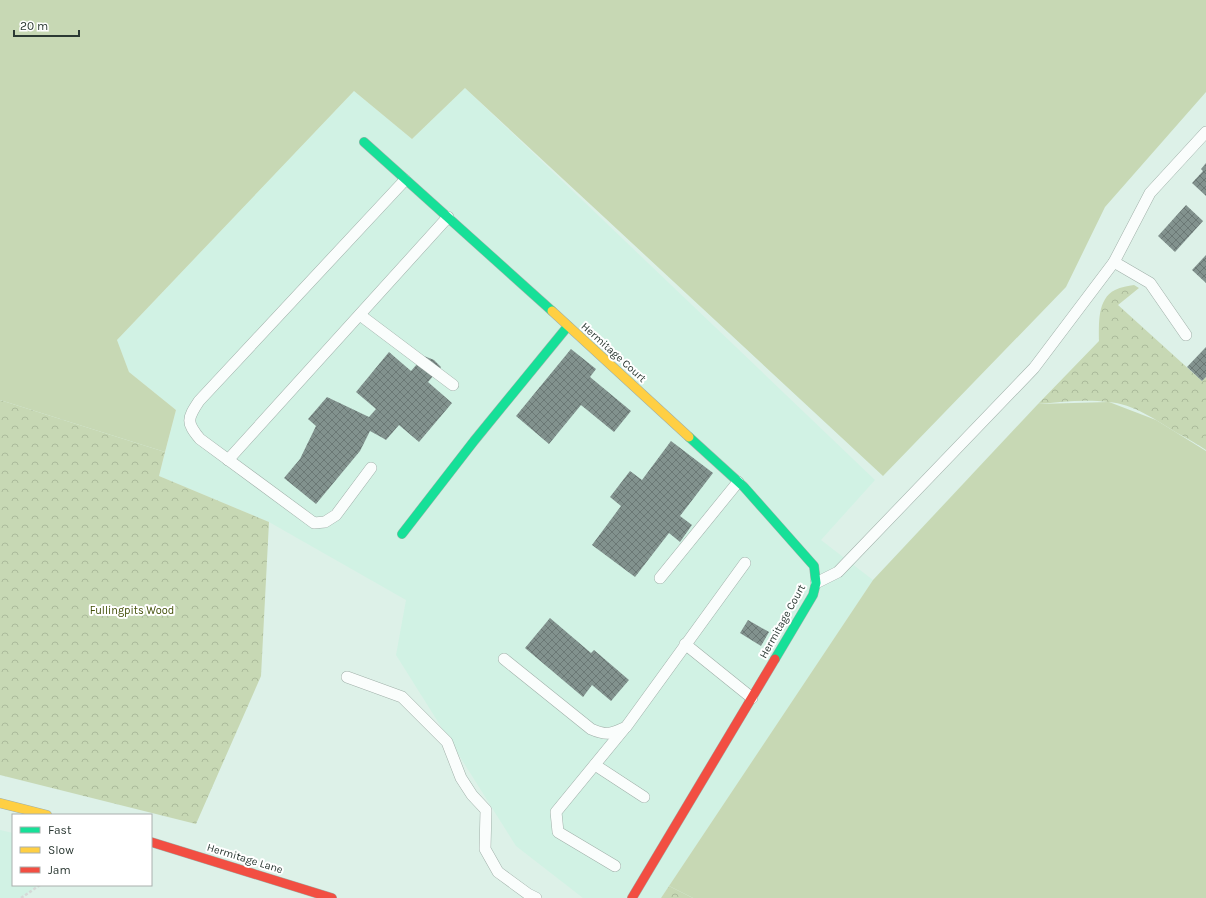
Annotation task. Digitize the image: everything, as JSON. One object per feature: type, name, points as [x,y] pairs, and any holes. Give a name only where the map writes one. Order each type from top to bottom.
[{"type":"street","name":"Hermitage Court","points":[[364,142],[498,261],[738,482],[814,566],[816,583],[813,595],[632,898]]},
{"type":"street","name":"Hermitage Court","points":[[402,534],[474,441],[568,326]]},
{"type":"street","points":[[0,804],[43,814]]},
{"type":"street","name":"Hermitage Lane","points":[[152,842],[332,898]]},
{"type":"lane","points":[[816,583],[838,572],[1034,368],[1114,262],[1150,193],[1206,132]]},
{"type":"lane","points":[[371,468],[336,515],[325,522],[314,523],[200,439],[190,427],[190,415],[199,401],[405,180]]},
{"type":"lane","points":[[228,460],[448,217]]},
{"type":"lane","points":[[1114,262],[1150,283],[1186,335]]},
{"type":"lane","points":[[360,315],[453,385]]},
{"type":"lane","points":[[660,578],[738,482]]},
{"type":"lane","points":[[615,866],[558,832],[556,812],[626,727],[745,563]]},
{"type":"lane","points":[[685,644],[752,698]]},
{"type":"lane","points":[[504,659],[591,729],[599,733],[611,734],[626,727]]},
{"type":"lane","points":[[347,677],[402,697],[447,742],[461,778],[472,795],[486,810],[485,849],[498,872],[528,894],[536,898]]},
{"type":"lane","points":[[595,765],[644,797]]},
{"type":"path","points":[[21,898],[39,886]]},
{"type":"shaded area","points":[[465,88],[875,480],[821,540],[873,580],[661,898],[583,898],[516,846],[396,655],[406,600],[269,522],[159,476],[176,410],[129,372],[117,340],[354,91],[412,139]]},
{"type":"shaded area","points":[[0,830],[12,833],[12,886],[38,886],[20,898],[0,898]]},
{"type":"green space","points":[[0,0],[1206,0],[1206,92],[1105,207],[1066,287],[883,476],[465,88],[412,139],[354,91],[117,340],[129,372],[176,410],[165,452],[0,400]]},
{"type":"green space","points":[[1134,285],[1139,288],[1118,305],[1202,381],[1206,377],[1206,450],[1153,418],[1136,409],[1118,403],[1073,401],[1038,404],[1099,341],[1100,312],[1105,299],[1109,294],[1120,288]]},
{"type":"green space","name":"Fullingpits Wood","points":[[0,400],[165,452],[159,476],[269,522],[261,676],[196,824],[0,775]]},
{"type":"green space","points":[[1109,402],[1156,420],[1206,451],[1206,898],[693,898],[669,886],[873,580],[1038,404]]},
{"type":"green space","points":[[669,886],[693,898],[661,898]]},
{"type":"building","points":[[1206,163],[1206,196],[1192,183],[1203,171],[1201,169]]},
{"type":"building","points":[[1186,205],[1203,221],[1175,252],[1158,236]]},
{"type":"building","points":[[1206,255],[1206,283],[1192,270]]},
{"type":"building","points":[[1206,347],[1206,377],[1202,381],[1187,367]]},
{"type":"building","points":[[571,349],[596,369],[590,377],[631,411],[614,432],[581,405],[549,444],[516,416]]},
{"type":"building","points":[[389,352],[411,371],[424,356],[434,360],[441,367],[428,382],[452,403],[419,442],[399,425],[386,440],[370,431],[360,451],[316,504],[284,478],[300,459],[316,426],[308,419],[327,397],[369,417],[376,409],[356,392]]},
{"type":"building","points":[[671,441],[713,473],[680,516],[692,525],[680,542],[669,533],[635,577],[592,545],[621,506],[610,497],[630,471],[642,480]]},
{"type":"building","points":[[550,618],[591,653],[594,650],[629,680],[611,701],[592,685],[583,697],[525,648]]},
{"type":"building","points":[[748,620],[769,632],[761,646],[740,633]]},
{"type":"traffic: fast","points":[[364,142],[552,311]]},
{"type":"traffic: fast","points":[[402,534],[474,441],[568,326]]},
{"type":"traffic: fast","points":[[689,437],[744,487],[814,566],[816,583],[813,595],[775,659]]},
{"type":"traffic: slow","points":[[552,311],[689,437]]},
{"type":"traffic: slow","points":[[0,803],[43,814]]},
{"type":"traffic: jam","points":[[632,898],[775,659]]},
{"type":"traffic: jam","points":[[152,842],[332,898]]}]
